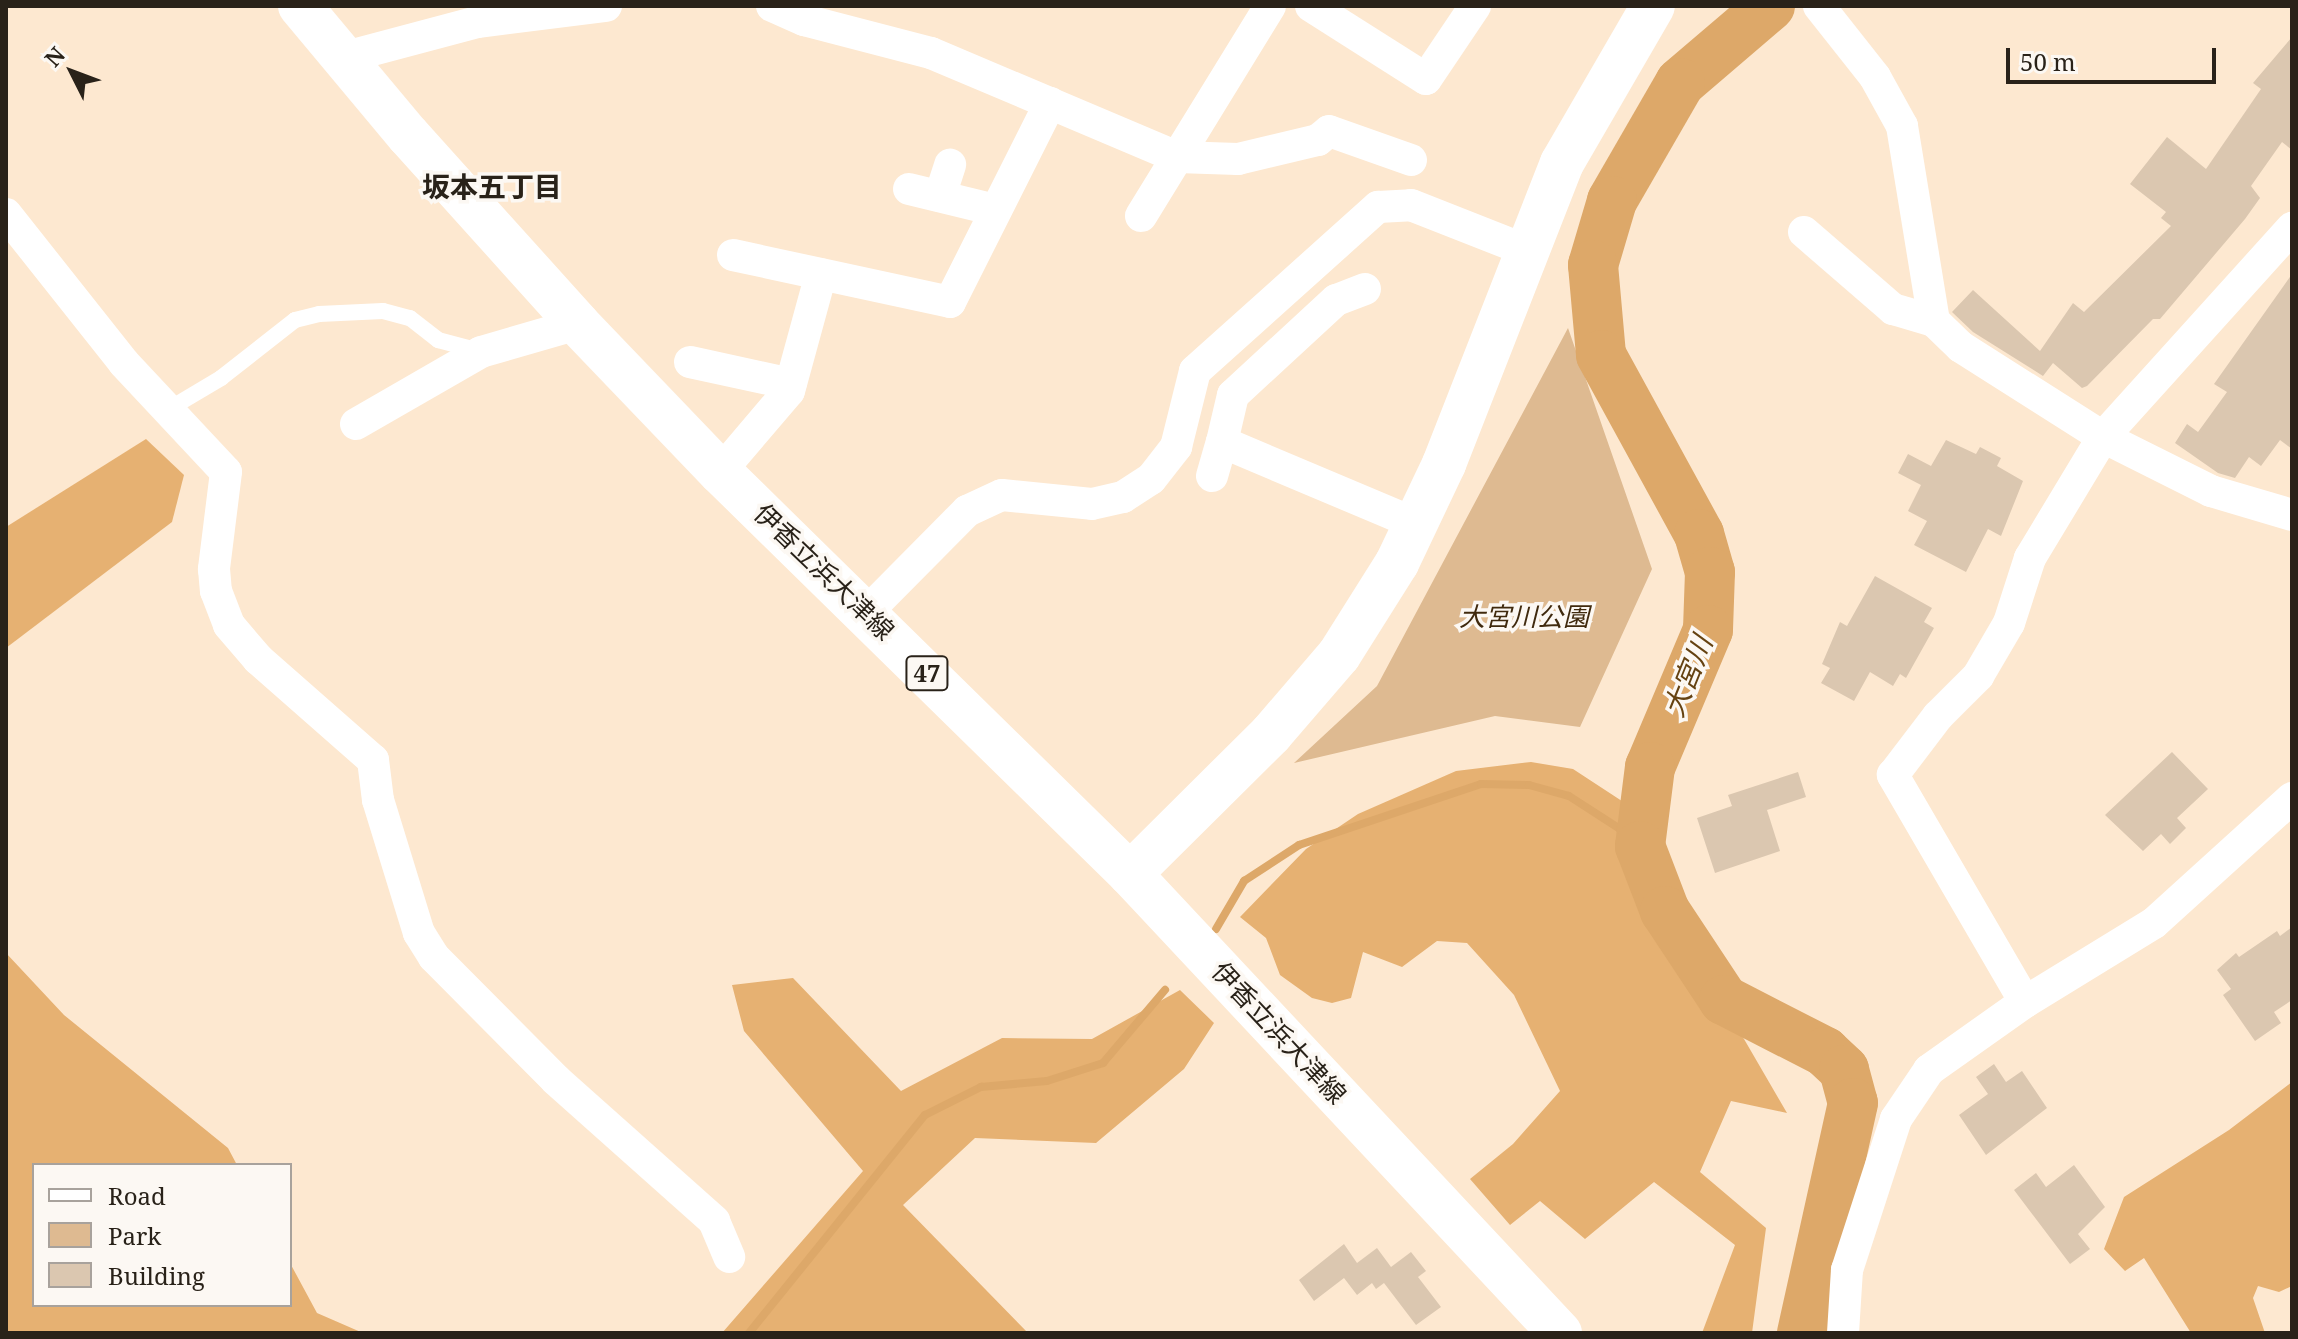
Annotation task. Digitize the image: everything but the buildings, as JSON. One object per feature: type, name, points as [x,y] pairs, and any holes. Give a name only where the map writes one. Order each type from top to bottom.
[{"type":"main road","name":"伊香立浜大津線","points":[[300,6],[342,58],[578,324],[720,472],[1130,874],[1560,1333]]},
{"type":"main road","points":[[1130,874],[1271,734],[1339,655],[1416,524],[1562,163],[1653,6]]},
{"type":"street","points":[[342,58],[477,22],[606,6]]},
{"type":"street","points":[[772,6],[804,20],[931,53],[1177,157],[1238,159],[1318,140],[1329,131],[1411,160]]},
{"type":"street","points":[[1141,216],[1270,6]]},
{"type":"street","points":[[1311,6],[1426,79],[1475,6]]},
{"type":"street","points":[[1820,8],[1875,77],[1902,126],[1934,321]]},
{"type":"street","points":[[733,255],[950,302],[1050,103]]},
{"type":"street","points":[[950,165],[924,192],[996,210]]},
{"type":"street","points":[[866,613],[967,511],[1002,495],[1092,504],[1123,497],[1151,479],[1176,447],[1195,371],[1378,207],[1411,205],[1528,251]]},
{"type":"street","points":[[6,214],[124,363],[226,472],[214,569],[216,591],[229,625],[258,659],[373,760],[378,800],[414,918],[434,957],[556,1080],[714,1221],[729,1257]]},
{"type":"street","points":[[2025,1002],[1893,775],[1938,716],[1978,676],[2009,623],[2030,558],[2103,437],[2292,228]]},
{"type":"street","points":[[1804,232],[1893,309],[1934,321],[1961,347],[2103,437],[2211,491],[2292,515]]},
{"type":"street","points":[[720,472],[791,384],[821,274]]},
{"type":"street","points":[[1212,476],[1233,395],[1336,300],[1365,289]]},
{"type":"street","points":[[356,424],[481,352],[578,324]]},
{"type":"street","points":[[690,362],[791,384]]},
{"type":"street","points":[[1222,442],[1416,524]]},
{"type":"street","points":[[1843,1333],[1847,1270],[1896,1119],[1929,1070],[2025,1002],[2154,923],[2292,798]]},
{"type":"lane","points":[[169,409],[221,378],[295,320],[319,314],[383,311],[410,318],[438,340],[481,352]]},
{"type":"green space","name":"大宮川公園","points":[[1568,328],[1652,569],[1580,727],[1495,716],[1294,763],[1377,686]]},
{"type":"shaded area","points":[[146,439],[184,475],[172,522],[6,648],[6,527]]},
{"type":"shaded area","points":[[1531,762],[1573,769],[1628,805],[1626,846],[1653,915],[1744,1039],[1787,1113],[1731,1101],[1700,1172],[1766,1228],[1752,1333],[1702,1333],[1735,1245],[1654,1182],[1585,1239],[1540,1201],[1510,1225],[1470,1179],[1513,1144],[1560,1091],[1514,995],[1467,943],[1437,941],[1402,967],[1363,952],[1351,998],[1332,1003],[1312,998],[1280,975],[1266,938],[1240,917],[1306,849],[1358,814],[1456,771]]},
{"type":"shaded area","points":[[6,953],[64,1015],[228,1148],[236,1163],[32,1163],[32,1307],[292,1307],[292,1267],[317,1313],[363,1333],[6,1333]]},
{"type":"shaded area","points":[[793,978],[901,1091],[1002,1038],[1092,1039],[1180,990],[1214,1023],[1184,1069],[1096,1143],[975,1138],[903,1205],[1028,1333],[722,1333],[863,1171],[744,1031],[732,985]]},
{"type":"shaded area","points":[[2292,1082],[2292,1286],[2279,1292],[2258,1286],[2253,1298],[2265,1333],[2191,1333],[2144,1258],[2125,1271],[2104,1249],[2124,1197],[2229,1130]]},
{"type":"waterway","name":"大宮川","points":[[1770,6],[1680,83],[1612,201],[1593,265],[1601,355],[1699,534],[1710,572],[1708,630],[1650,767],[1640,846],[1665,911],[1724,1000],[1825,1052],[1844,1070],[1853,1103],[1802,1333]]},
{"type":"waterway","points":[[1216,929],[1244,881],[1299,845],[1481,784],[1529,785],[1569,796],[1620,829],[1641,833]]},
{"type":"waterway","points":[[749,1333],[925,1115],[981,1087],[1047,1081],[1103,1063],[1165,990]]},
{"type":"district","name":"坂本五丁目","points":[[492,186]]}]
